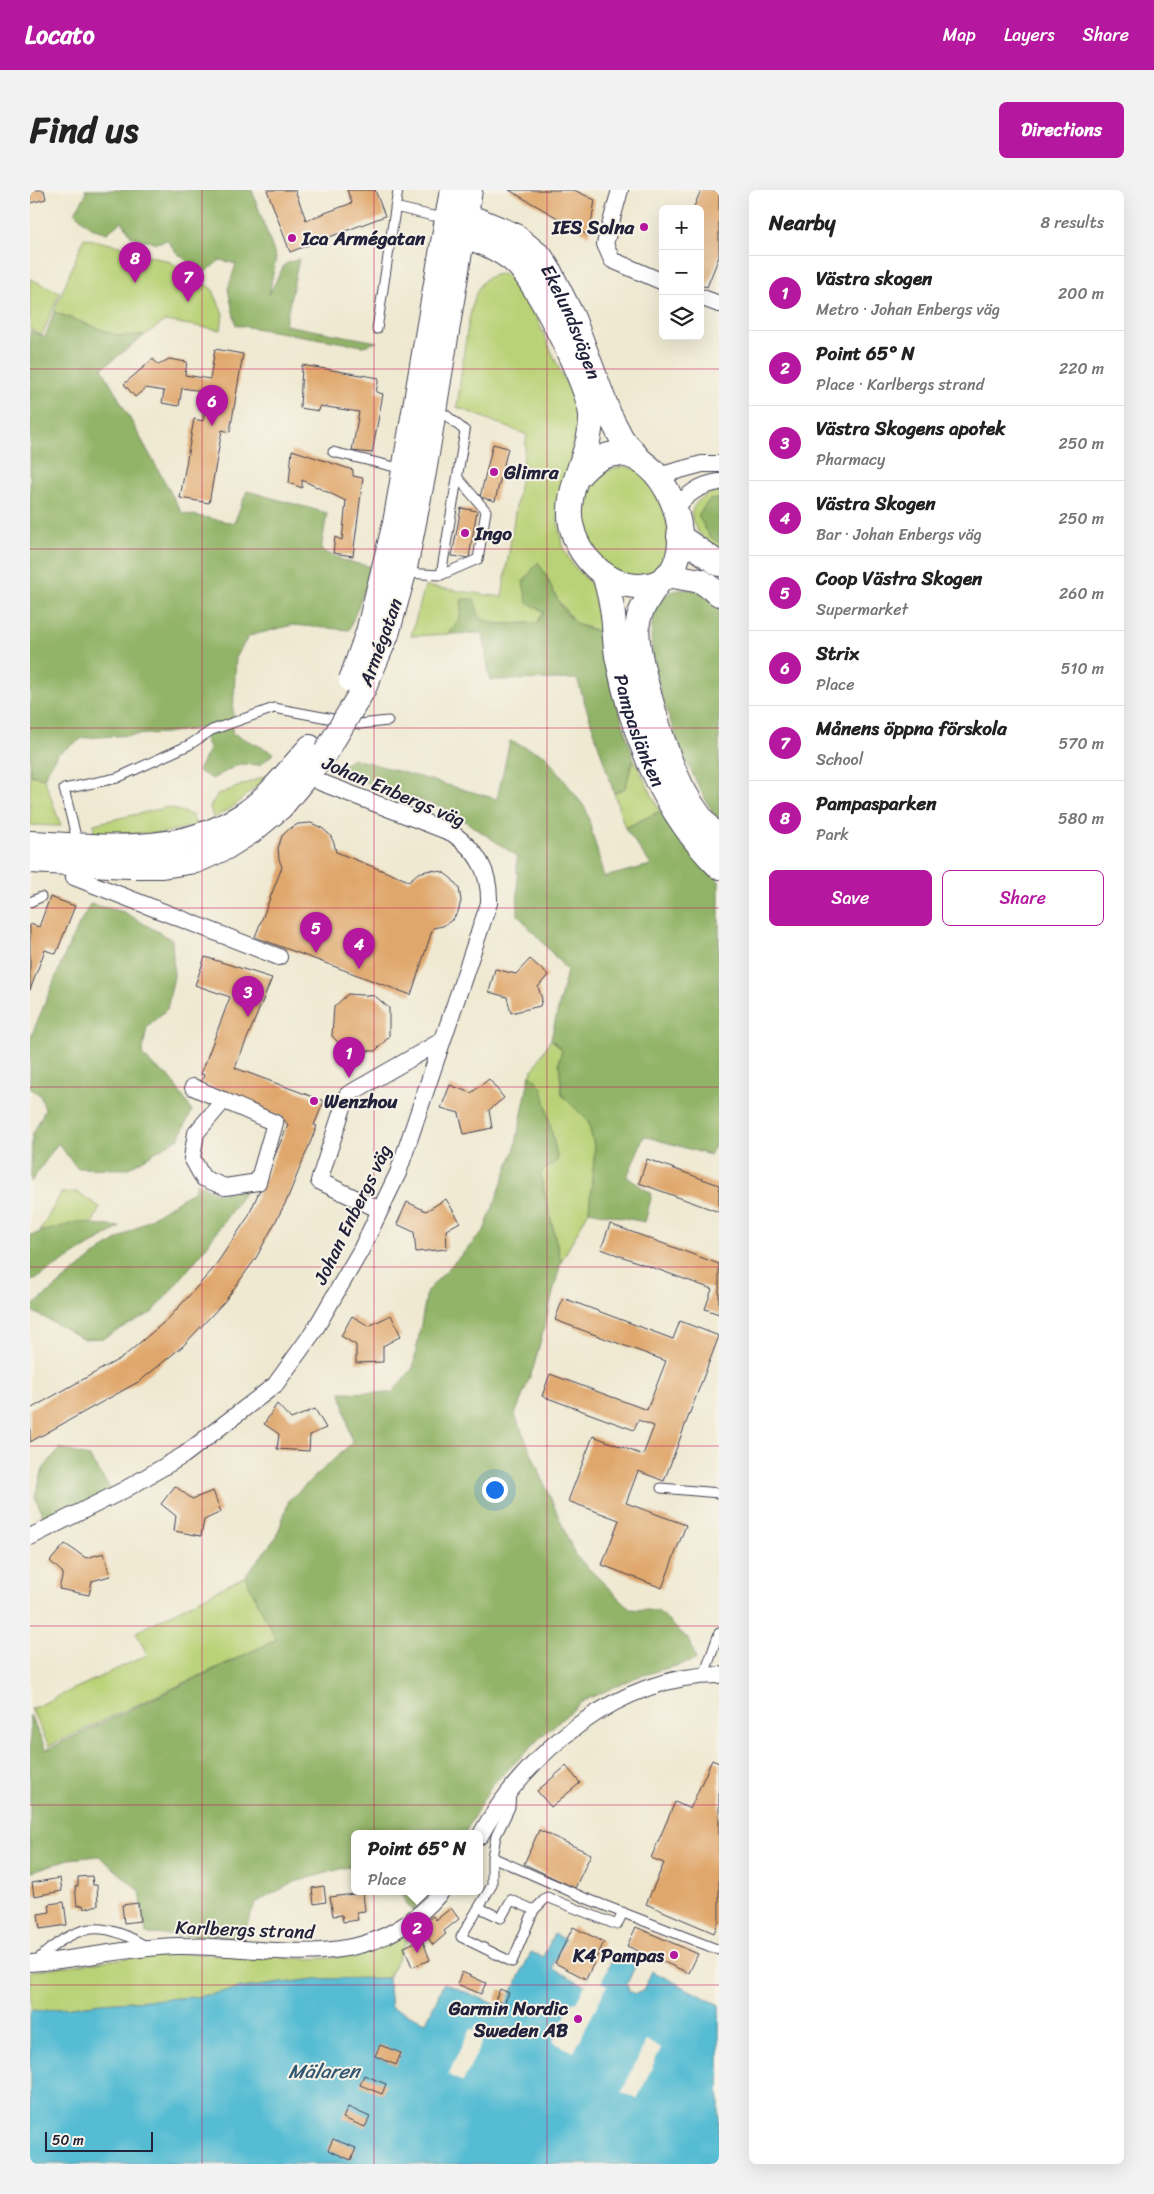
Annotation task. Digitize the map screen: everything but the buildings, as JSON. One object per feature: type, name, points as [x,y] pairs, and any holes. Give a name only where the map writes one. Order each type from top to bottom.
[{"type":"street","name":"Armégatan","points":[[425,408],[449,318],[452,190]]},
{"type":"street","name":"Armégatan","points":[[378,633],[404,573],[414,471],[425,408],[451,223],[470,190]]},
{"type":"street","points":[[449,318],[467,274],[475,263],[507,244],[504,222],[491,211],[480,190]]},
{"type":"street","points":[[620,190],[605,244],[612,260],[659,280]]},
{"type":"street","name":"Ekelundsvägen","points":[[451,223],[474,238],[507,244],[541,257],[549,270],[573,318],[609,414],[622,439],[668,490],[678,523],[679,550],[663,579]]},
{"type":"street","name":"Ekelundsvägen","points":[[507,244],[516,262],[538,292],[586,394],[591,416],[590,432],[570,511],[573,532],[580,549],[591,563],[604,574],[621,584],[632,586],[663,579],[702,581],[719,594]]},
{"type":"street","points":[[704,298],[719,304]]},
{"type":"street","points":[[577,478],[597,460],[609,455],[631,456],[650,469],[719,464]]},
{"type":"street","name":"Armégatan","points":[[30,843],[142,846],[182,842],[213,832],[244,815],[271,791],[300,770],[318,750],[364,688],[378,633],[395,523],[414,471]]},
{"type":"street","points":[[674,509],[688,494],[706,484],[719,482]]},
{"type":"street","points":[[679,536],[719,564]]},
{"type":"street","name":"Pampaslänken","points":[[604,574],[612,608],[617,659],[624,686],[652,768],[673,811],[707,855],[719,867]]},
{"type":"street","name":"Pampaslänken","points":[[663,579],[643,608],[638,622],[637,639],[644,675],[674,770],[691,803],[719,840]]},
{"type":"street","name":"Armégatan","points":[[30,861],[162,866],[196,861],[225,848],[252,831],[281,807],[300,770]]},
{"type":"street","name":"Johan Enbergs väg","points":[[30,1537],[124,1490],[184,1455],[275,1385],[323,1318],[361,1250],[398,1173],[488,903],[487,875],[470,848],[452,833],[320,782],[300,770]]},
{"type":"street","points":[[74,877],[279,957]]},
{"type":"street","points":[[380,1210],[319,1181],[343,1091],[443,1040]]},
{"type":"street","points":[[193,1087],[224,1100],[275,1123],[258,1182],[224,1187],[203,1178],[192,1158],[196,1133],[224,1100]]},
{"type":"street","points":[[483,1831],[512,1787],[579,1725],[613,1702],[642,1690],[671,1681],[712,1675]]},
{"type":"street","name":"Karlbergs strand","points":[[32,1963],[149,1948],[224,1947],[323,1952],[354,1947],[381,1940],[408,1924],[428,1908],[439,1895]]},
{"type":"lane","points":[[377,329],[398,190]]},
{"type":"lane","points":[[395,207],[451,223]]},
{"type":"lane","points":[[425,408],[446,415],[465,432],[441,575]]},
{"type":"lane","points":[[333,452],[414,471]]},
{"type":"lane","points":[[404,573],[441,575],[478,559],[486,511],[458,478]]},
{"type":"lane","points":[[78,845],[64,789],[117,778],[189,745],[212,730],[274,708],[360,724],[388,721]]},
{"type":"lane","points":[[30,902],[41,897]]},
{"type":"lane","points":[[661,1488],[719,1493]]},
{"type":"lane","points":[[712,1675],[719,1633]]},
{"type":"lane","points":[[512,1787],[510,1807],[496,1836],[492,1857],[492,1886],[461,1937],[512,1962],[534,1910],[547,1897],[617,1925],[623,1912]]},
{"type":"lane","points":[[492,1857],[585,1898],[719,1950]]},
{"type":"lane","points":[[480,1908],[501,1918],[511,1900],[534,1910]]},
{"type":"lane","points":[[32,1963],[60,1941],[76,1932],[93,1928],[126,1934],[149,1948]]},
{"type":"green space","points":[[85,190],[252,190],[276,258],[269,294],[285,264],[299,259],[285,325],[377,342],[363,346],[236,325],[228,289],[236,264],[220,260],[203,274],[177,253],[167,240],[156,243],[132,237],[122,221],[107,233],[91,228],[75,213],[86,194]]},
{"type":"green space","points":[[84,238],[124,247],[170,262],[194,275],[213,290],[223,314],[221,330],[165,321],[145,335],[119,336],[54,312]]},
{"type":"green space","points":[[501,274],[506,275],[519,287],[531,305],[564,380],[576,394],[582,415],[558,518],[562,546],[572,564],[591,584],[598,596],[602,632],[576,624],[557,599],[545,573],[545,612],[537,623],[496,624],[480,618],[462,599],[460,619],[449,634],[411,636],[425,586],[502,597],[527,435],[457,407],[468,324],[476,293],[485,280]]},
{"type":"green space","points":[[30,279],[60,292],[42,335],[30,329]]},
{"type":"green space","points":[[54,312],[119,336],[145,335],[102,368],[182,513],[234,523],[247,491],[327,513],[321,550],[345,561],[373,567],[349,630],[292,625],[249,636],[236,656],[232,733],[274,753],[260,765],[239,764],[212,779],[198,771],[209,749],[202,728],[165,733],[83,738],[57,754],[44,778],[30,775],[30,331],[45,337]]},
{"type":"green space","points":[[624,466],[641,470],[661,502],[668,530],[668,549],[659,570],[633,579],[604,564],[585,535],[582,517],[584,499],[594,482],[609,470]]},
{"type":"green space","points":[[713,492],[719,492],[719,551],[697,529],[692,513],[701,498]]},
{"type":"green space","points":[[719,499],[719,543],[709,536],[698,515],[709,500]]},
{"type":"green space","points":[[538,562],[569,617],[581,626],[602,632],[617,704],[634,759],[625,788],[614,793],[577,679],[490,680],[483,633],[449,634],[460,619],[462,599],[474,599],[480,618],[496,624],[537,623],[544,612],[527,602],[523,582]]},
{"type":"green space","points":[[686,589],[700,591],[719,607],[719,822],[707,803],[678,741],[665,705],[655,668],[651,636],[656,609],[671,592]]},
{"type":"green space","points":[[510,741],[545,755],[586,809],[604,877],[651,865],[625,828],[660,811],[683,845],[719,881],[719,1139],[710,1155],[644,1136],[627,1177],[652,1194],[645,1222],[589,1211],[595,1150],[588,1121],[562,1095],[559,1062],[562,1050],[551,1039],[567,970],[518,915],[517,856],[447,809],[358,780],[341,767],[352,758],[497,799]]},
{"type":"green space","points":[[634,759],[660,811],[625,828],[614,793],[625,788]]},
{"type":"green space","points":[[270,774],[233,807],[213,818],[210,807],[217,795]]},
{"type":"green space","points":[[30,775],[44,778],[61,826],[30,825]]},
{"type":"green space","points":[[168,807],[192,815],[196,825],[164,833],[94,835],[94,824]]},
{"type":"green space","points":[[90,904],[124,912],[172,940],[174,976],[167,1009],[147,1027],[142,1055],[170,1077],[192,1111],[179,1138],[127,1169],[77,1168],[58,1143],[31,1182],[32,1136],[45,1109],[40,1095],[30,1088],[30,1039],[71,940]]},
{"type":"green space","points":[[551,1039],[562,1050],[559,1062],[562,1095],[588,1121],[595,1150],[589,1211],[561,1262],[540,1173],[542,1088],[530,1075]]},
{"type":"green space","points":[[530,1074],[542,1088],[558,1160],[540,1173],[561,1262],[534,1366],[515,1415],[575,1555],[630,1609],[658,1611],[690,1641],[696,1660],[637,1677],[583,1701],[543,1735],[491,1786],[466,1830],[351,1830],[351,1866],[295,1882],[255,1903],[242,1938],[146,1934],[140,1891],[99,1856],[69,1859],[30,1872],[30,1715],[46,1750],[276,1640],[245,1576],[277,1536],[289,1500],[352,1443],[341,1392],[392,1393],[413,1368],[427,1291],[484,1231],[515,1148]]},
{"type":"green space","points":[[197,1182],[215,1193],[246,1190],[201,1254],[153,1312],[103,1338],[84,1339],[30,1310],[30,1308],[100,1251],[195,1190]]},
{"type":"green space","points":[[77,1192],[100,1207],[93,1222],[74,1232],[40,1231],[61,1193]]},
{"type":"green space","points":[[78,1222],[120,1227],[30,1282],[30,1235]]},
{"type":"green space","points":[[60,1448],[89,1457],[113,1493],[45,1522],[35,1496],[43,1469]]},
{"type":"green space","points":[[245,1576],[276,1640],[49,1746],[31,1709],[147,1655],[136,1632]]},
{"type":"green space","points":[[401,1895],[425,1895],[413,1912]]},
{"type":"green space","points":[[416,1929],[403,1947],[388,1978],[316,1979],[242,1988],[196,1997],[102,2003],[42,2011],[30,2010],[30,1971],[170,1952],[306,1959],[330,1958],[358,1954],[386,1945]]},
{"type":"water","name":"Mälaren","points":[[554,1934],[565,1939],[554,1962],[553,1969],[585,1985],[595,1967],[606,1972],[615,1954],[636,1964],[627,1984],[629,1991],[636,1994],[643,1991],[652,1971],[719,2005],[719,2164],[30,2164],[30,2010],[42,2011],[102,2003],[196,1997],[242,1988],[316,1979],[388,1978],[391,2007],[426,2022],[444,1983],[504,2008],[531,1952],[543,1957]]},
{"type":"pier","points":[[595,1965],[608,1969],[601,1982],[607,1985],[574,2052],[553,2042],[572,2002],[576,2003]]},
{"type":"pier","points":[[476,2025],[487,2031],[463,2082],[448,2075],[470,2029],[474,2030]]},
{"type":"pier","points":[[646,2041],[661,2048],[637,2099],[622,2092]]},
{"type":"place","name":"IES Solna","points":[[644,227]]},
{"type":"place","name":"Ica Armégatan","points":[[292,238]]},
{"type":"place","name":"Pampasparken","points":[[135,283]]},
{"type":"place","name":"Månens öppna förskola","points":[[188,302]]},
{"type":"place","name":"Strix","points":[[212,426]]},
{"type":"place","name":"Glimra","points":[[494,472]]},
{"type":"place","name":"Ingo","points":[[465,533]]},
{"type":"place","name":"Coop Västra Skogen","points":[[316,953]]},
{"type":"place","name":"Västra Skogen","points":[[359,969]]},
{"type":"place","name":"Västra Skogens apotek","points":[[248,1017]]},
{"type":"place","name":"Västra skogen","points":[[349,1078]]},
{"type":"place","name":"Wenzhou","points":[[314,1101]]},
{"type":"place","name":"Point 65° N","points":[[417,1953]]},
{"type":"place","name":"K4 Pampas","points":[[674,1955]]},
{"type":"place","name":"Garmin Nordic Sweden AB","points":[[578,2019]]}]
